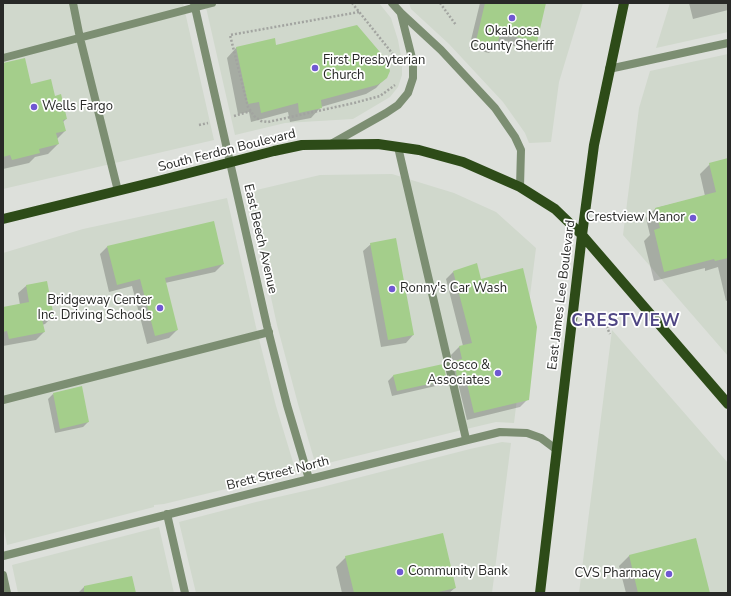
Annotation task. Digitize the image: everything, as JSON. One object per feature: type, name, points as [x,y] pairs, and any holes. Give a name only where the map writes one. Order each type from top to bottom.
[{"type":"main road","name":"East James Lee Boulevard","points":[[540,593],[582,234],[594,145],[624,3]]},
{"type":"main road","name":"South Ferdon Boulevard","points":[[3,219],[302,145],[378,144],[419,150],[463,162],[520,187],[555,209],[582,234],[728,404]]},
{"type":"street","points":[[73,3],[80,38],[118,191]]},
{"type":"street","points":[[3,58],[80,38],[195,5],[212,3]]},
{"type":"street","points":[[392,3],[441,50],[495,108],[522,150],[520,187]]},
{"type":"street","name":"East Beech Avenue","points":[[195,5],[269,332],[287,405],[309,479]]},
{"type":"street","points":[[331,144],[386,113],[398,105],[408,93],[413,78],[413,62],[401,13]]},
{"type":"street","points":[[609,69],[728,43]]},
{"type":"street","points":[[398,147],[466,440]]},
{"type":"street","points":[[3,400],[269,332]]},
{"type":"street","name":"Brett Street North","points":[[3,556],[500,432],[527,433],[541,438],[557,450]]},
{"type":"street","points":[[167,514],[185,593]]},
{"type":"street","points":[[3,575],[7,593]]},
{"type":"path","points":[[352,3],[392,53],[399,66]]},
{"type":"path","points":[[440,3],[456,25]]},
{"type":"path","points":[[359,12],[230,36],[248,107],[254,116],[261,122],[268,122],[380,96],[394,86],[397,81],[408,93]]},
{"type":"path","points":[[606,327],[619,318]]},
{"type":"path","points":[[603,319],[610,334]]},
{"type":"shaded area","points":[[3,3],[183,3],[214,140],[3,189]]},
{"type":"shaded area","points":[[205,3],[379,3],[391,18],[398,40],[402,62],[402,75],[398,87],[390,97],[353,119],[285,123],[235,135]]},
{"type":"shaded area","points":[[409,3],[583,3],[559,82],[551,142],[529,143],[525,133],[503,102],[449,44],[411,9]]},
{"type":"shaded area","points":[[670,3],[728,3],[728,32],[656,48]]},
{"type":"shaded area","points":[[728,54],[728,356],[623,235],[639,108],[650,71]]},
{"type":"shaded area","points":[[392,174],[454,193],[496,212],[536,248],[514,423],[496,422],[316,466],[277,325],[248,192],[320,175]]},
{"type":"shaded area","points":[[227,198],[256,327],[276,406],[296,472],[164,504],[154,505],[154,507],[7,545],[3,525],[3,253],[83,229]]},
{"type":"shaded area","points":[[612,330],[728,463],[728,593],[579,593]]},
{"type":"shaded area","points":[[502,442],[511,443],[492,593],[196,593],[179,522]]},
{"type":"shaded area","points":[[159,527],[174,593],[18,593],[12,565]]},
{"type":"building","name":"Okaloosa County Sheriff","points":[[485,3],[546,3],[537,42],[500,33],[497,46],[476,41]]},
{"type":"building","name":"First Presbyterian Church","points":[[357,25],[385,58],[388,64],[390,71],[387,78],[382,82],[377,85],[321,100],[322,108],[299,113],[298,103],[261,113],[259,102],[248,104],[236,47],[275,38],[276,45]]},
{"type":"building","name":"Wells Fargo","points":[[25,58],[31,84],[51,79],[55,96],[61,94],[67,119],[63,120],[66,131],[56,133],[59,144],[39,149],[40,153],[12,160],[10,155],[3,157],[3,63]]},
{"type":"building","name":"Crestview Manor","points":[[728,158],[728,258],[715,261],[714,259],[664,272],[654,230],[660,228],[655,208],[716,192],[709,163]]},
{"type":"building","points":[[214,221],[224,264],[165,278],[178,330],[155,336],[140,279],[117,285],[107,246]]},
{"type":"building","name":"Ronny's Car Wash","points":[[396,238],[414,335],[388,340],[370,243]]},
{"type":"building","points":[[477,263],[481,279],[523,268],[537,327],[529,400],[474,413],[465,375],[457,377],[454,361],[462,359],[459,346],[472,343],[453,271]]},
{"type":"building","points":[[47,281],[54,317],[42,319],[45,332],[9,339],[7,331],[3,332],[3,307],[29,302],[26,285]]},
{"type":"building","points":[[443,364],[447,380],[397,391],[393,375]]},
{"type":"building","points":[[82,386],[89,422],[60,429],[53,393]]},
{"type":"building","name":"Community Bank","points":[[443,533],[456,588],[434,593],[354,593],[345,556]]},
{"type":"building","name":"CVS Pharmacy","points":[[696,538],[710,593],[638,593],[629,555]]},
{"type":"building","points":[[132,576],[136,593],[84,593],[84,586]]},
{"type":"place","name":"Okaloosa County Sheriff","points":[[512,18]]},
{"type":"place","name":"First Presbyterian Church","points":[[315,68]]},
{"type":"place","name":"Wells Fargo","points":[[34,107]]},
{"type":"place","name":"Crestview Manor","points":[[693,218]]},
{"type":"place","name":"Ronny's Car Wash","points":[[392,289]]},
{"type":"place","name":"Bridgeway Center Inc. Driving Schools","points":[[160,308]]},
{"type":"place","name":"Cosco & Associates","points":[[498,373]]},
{"type":"place","name":"Community Bank","points":[[400,572]]},
{"type":"place","name":"CVS Pharmacy","points":[[669,574]]},
{"type":"district","name":"CRESTVIEW","points":[[626,322]]}]
